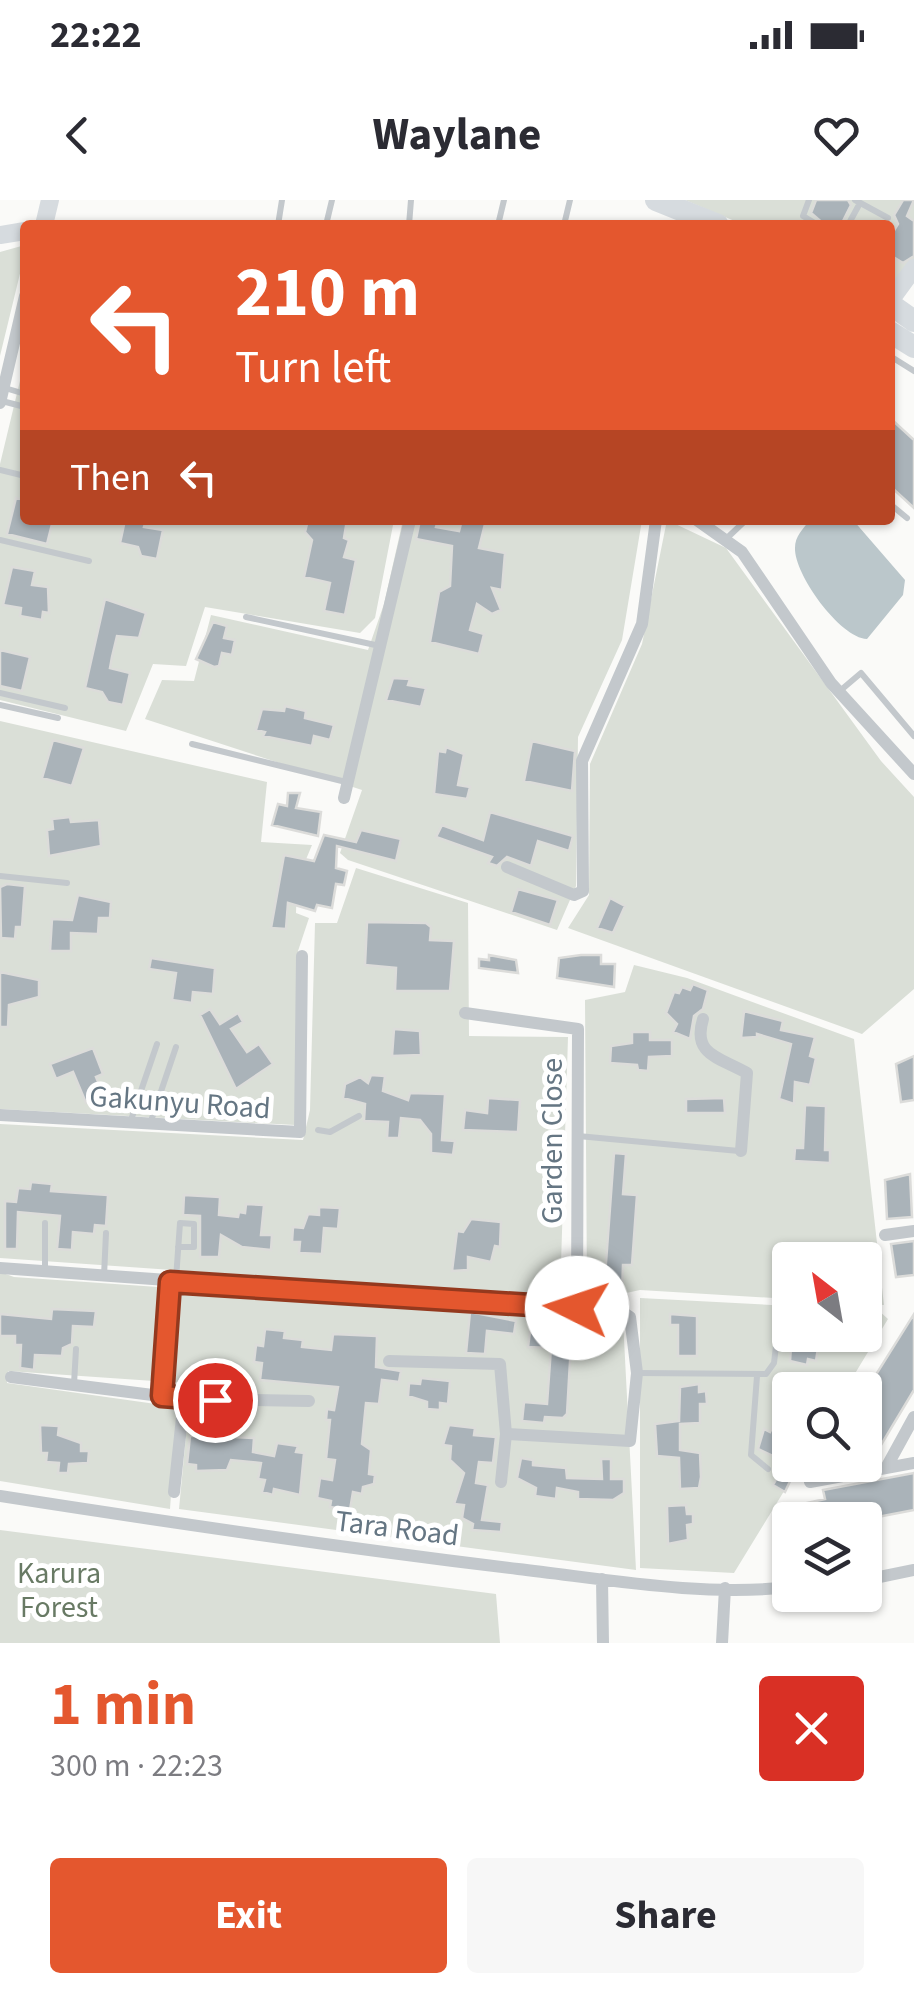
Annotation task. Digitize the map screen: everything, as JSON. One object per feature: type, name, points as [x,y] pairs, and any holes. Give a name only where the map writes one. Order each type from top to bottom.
[{"type":"highway","points":[[656,200],[706,220]]},
{"type":"street","points":[[895,296],[914,268]]},
{"type":"street","points":[[1,397],[20,324]]},
{"type":"street","points":[[344,798],[409,525]]},
{"type":"street","points":[[507,867],[574,895],[583,891],[582,761],[642,624],[655,525]]},
{"type":"street","points":[[706,525],[727,538],[838,693],[914,774]]},
{"type":"street","name":"Gakunyu Road","points":[[0,1115],[288,1134],[309,1129],[302,956]]},
{"type":"street","name":"Garden Close","points":[[465,1012],[577,1028],[577,1308]]},
{"type":"street","points":[[703,1019],[698,1038],[701,1047],[746,1073],[743,1151]]},
{"type":"street","points":[[885,1235],[914,1231]]},
{"type":"street","points":[[0,1268],[623,1311],[633,1323],[637,1373],[634,1430],[628,1442],[506,1434]]},
{"type":"street","points":[[162,1396],[173,1282]]},
{"type":"street","points":[[389,1361],[500,1364],[506,1434],[501,1482]]},
{"type":"street","points":[[10,1377],[184,1399],[310,1401]]},
{"type":"street","points":[[174,1492],[184,1399]]},
{"type":"street","points":[[886,1468],[914,1417]]},
{"type":"street","points":[[882,1469],[914,1462]]},
{"type":"street","name":"Tara Road","points":[[0,1496],[386,1553],[602,1578],[772,1588]]},
{"type":"street","points":[[882,1577],[914,1570]]},
{"type":"street","points":[[602,1578],[603,1643]]},
{"type":"street","points":[[722,1643],[726,1588]]},
{"type":"lane","points":[[857,201],[888,218]]},
{"type":"lane","points":[[895,508],[908,518]]},
{"type":"lane","points":[[727,538],[741,525]]},
{"type":"lane","points":[[0,540],[90,561]]},
{"type":"lane","points":[[246,617],[380,646]]},
{"type":"lane","points":[[838,693],[861,673],[914,736]]},
{"type":"lane","points":[[0,693],[65,708]]},
{"type":"lane","points":[[0,706],[58,718]]},
{"type":"lane","points":[[192,744],[348,783]]},
{"type":"lane","points":[[0,876],[67,883]]},
{"type":"lane","points":[[130,1124],[157,1044]]},
{"type":"lane","points":[[150,1125],[176,1046]]},
{"type":"lane","points":[[309,1129],[330,1132],[359,1116]]},
{"type":"lane","points":[[576,1136],[743,1151]]},
{"type":"lane","points":[[45,1222],[45,1272]]},
{"type":"lane","points":[[104,1276],[106,1233]]},
{"type":"lane","points":[[173,1282],[178,1246]]},
{"type":"lane","points":[[74,1385],[76,1349]]},
{"type":"lane","points":[[637,1373],[757,1376],[772,1370],[775,1352]]},
{"type":"lane","points":[[757,1376],[751,1455],[768,1469]]},
{"type":"green space","points":[[685,200],[914,200],[914,260],[895,286],[895,220],[732,220]]},
{"type":"green space","points":[[20,246],[20,274],[0,356],[0,252]]},
{"type":"green space","points":[[20,381],[20,525],[393,525],[375,618],[360,633],[205,607],[186,666],[153,664],[126,731],[0,700],[0,464]]},
{"type":"green space","points":[[402,525],[641,525],[622,640],[578,737],[576,886],[557,930],[348,860],[340,853],[362,790],[145,719],[162,680],[194,681],[211,615],[368,650],[384,604]]},
{"type":"green space","points":[[666,525],[678,525],[726,548],[881,761],[914,797],[914,989],[862,1034],[568,928],[589,895],[590,764],[642,644]]},
{"type":"green space","points":[[0,721],[267,782],[261,842],[312,845],[297,881],[296,913],[309,918],[298,951],[295,1125],[0,1109]]},
{"type":"green space","points":[[356,868],[468,903],[469,1036],[568,1037],[560,1297],[0,1258],[0,1124],[303,1140],[310,1110],[315,923],[337,923]]},
{"type":"green space","points":[[634,965],[687,978],[854,1039],[877,1242],[772,1242],[772,1298],[640,1290],[599,1299],[587,1290],[585,1000],[625,992]]},
{"type":"green space","points":[[0,1272],[14,1277],[158,1287],[154,1381],[8,1371],[7,1383],[177,1407],[170,1509],[0,1481]]},
{"type":"green space","points":[[179,1289],[623,1320],[636,1570],[179,1509],[191,1383],[174,1382]]},
{"type":"green space","points":[[640,1298],[772,1305],[772,1352],[868,1352],[856,1372],[772,1372],[772,1482],[790,1482],[777,1502],[772,1502],[772,1511],[734,1573],[640,1568]]},
{"type":"green space","name":"Karura Forest","points":[[0,1530],[496,1594],[500,1643],[0,1643]]},
{"type":"shaded area","points":[[806,525],[857,525],[905,580],[903,595],[867,639],[844,628],[810,588],[797,559],[795,544]]},
{"type":"building","points":[[816,200],[848,200],[851,205],[844,220],[819,220],[811,213]]},
{"type":"building","points":[[903,200],[914,200],[907,216],[914,221],[914,256],[903,263],[895,258],[898,224],[894,215]]},
{"type":"building","points":[[895,423],[914,440],[914,508],[895,491]]},
{"type":"building","points":[[16,498],[20,499],[20,525],[52,525],[47,544],[7,534]]},
{"type":"building","points":[[124,525],[163,530],[157,559],[141,556],[138,547],[120,543]]},
{"type":"building","points":[[307,525],[346,525],[344,538],[349,540],[344,557],[356,560],[345,615],[324,611],[330,583],[304,577],[312,540],[305,532]]},
{"type":"building","points":[[419,525],[459,531],[461,525],[485,525],[479,548],[505,553],[502,590],[492,588],[501,610],[492,614],[477,604],[470,630],[484,634],[479,654],[430,642],[439,592],[450,586],[452,546],[416,539]]},
{"type":"building","points":[[12,567],[35,571],[32,585],[48,587],[49,613],[43,612],[42,620],[20,616],[21,608],[3,605]]},
{"type":"building","points":[[105,599],[146,613],[139,638],[117,636],[110,668],[130,673],[123,705],[108,702],[102,692],[85,688]]},
{"type":"building","points":[[213,622],[227,626],[224,638],[235,640],[232,655],[222,653],[219,666],[214,667],[196,659]]},
{"type":"building","points":[[0,650],[30,657],[22,691],[0,686]]},
{"type":"building","points":[[393,678],[410,679],[408,685],[426,688],[421,707],[386,700]]},
{"type":"building","points":[[285,706],[306,711],[305,718],[334,725],[330,740],[314,736],[312,746],[263,736],[265,732],[256,730],[262,709],[284,711]]},
{"type":"building","points":[[53,740],[84,748],[72,786],[42,778]]},
{"type":"building","points":[[532,741],[575,751],[572,791],[524,781]]},
{"type":"building","points":[[446,747],[464,754],[458,785],[470,787],[467,799],[434,794],[438,751],[445,752]]},
{"type":"building","points":[[288,793],[300,793],[296,808],[321,812],[318,836],[272,825],[278,804],[287,806]]},
{"type":"building","points":[[490,812],[573,836],[569,851],[538,841],[531,866],[507,857],[497,866],[488,863],[492,857],[436,837],[442,825],[483,840]]},
{"type":"building","points":[[70,817],[71,822],[99,820],[101,846],[49,856],[47,830],[53,829],[52,819]]},
{"type":"building","points":[[361,830],[401,839],[396,861],[337,846],[336,868],[347,871],[344,885],[336,884],[332,908],[317,905],[315,911],[288,903],[286,929],[271,928],[284,855],[314,861],[324,835],[356,842]]},
{"type":"building","points":[[25,886],[22,927],[16,927],[15,939],[1,938],[0,887]]},
{"type":"building","points":[[518,889],[558,900],[550,925],[511,912]]},
{"type":"building","points":[[78,895],[111,902],[110,918],[99,918],[98,934],[71,933],[71,951],[50,951],[52,919],[72,920]]},
{"type":"building","points":[[610,898],[625,906],[613,933],[597,928]]},
{"type":"building","points":[[367,922],[426,923],[431,927],[430,940],[454,941],[450,991],[395,991],[396,968],[365,965]]},
{"type":"building","points":[[489,955],[516,960],[518,973],[479,968],[479,959],[489,960]]},
{"type":"building","points":[[601,955],[601,964],[615,964],[614,987],[557,978],[559,958]]},
{"type":"building","points":[[151,958],[215,968],[213,994],[193,992],[192,1003],[172,1000],[176,973],[149,969]]},
{"type":"building","points":[[0,972],[39,980],[39,997],[9,1005],[8,1027],[0,1027]]},
{"type":"building","points":[[693,984],[708,990],[703,1009],[694,1016],[690,1039],[673,1032],[677,1024],[666,1013],[674,992],[679,993],[682,987],[690,990]]},
{"type":"building","points":[[210,1009],[220,1024],[238,1013],[243,1022],[231,1029],[247,1052],[259,1044],[273,1064],[236,1089],[200,1015]]},
{"type":"building","points":[[744,1011],[783,1021],[781,1030],[815,1037],[810,1056],[816,1058],[810,1085],[795,1082],[794,1104],[779,1099],[791,1044],[757,1034],[741,1038]]},
{"type":"building","points":[[394,1029],[420,1031],[421,1055],[392,1056]]},
{"type":"building","points":[[632,1032],[650,1032],[650,1040],[672,1040],[672,1056],[649,1057],[648,1071],[638,1070],[637,1065],[610,1063],[611,1046],[632,1043]]},
{"type":"building","points":[[93,1048],[103,1074],[96,1077],[104,1096],[86,1103],[73,1072],[56,1079],[50,1064]]},
{"type":"building","points":[[914,1056],[914,1100],[901,1102],[896,1064]]},
{"type":"building","points":[[371,1075],[385,1076],[383,1091],[408,1100],[410,1093],[445,1094],[442,1140],[455,1141],[453,1155],[431,1153],[431,1134],[420,1120],[401,1118],[399,1138],[387,1138],[388,1122],[364,1121],[365,1104],[343,1098],[345,1084],[360,1077],[368,1083]]},
{"type":"building","points":[[488,1098],[520,1100],[518,1132],[463,1130],[465,1110],[487,1113]]},
{"type":"building","points":[[724,1098],[725,1113],[686,1113],[686,1099]]},
{"type":"building","points":[[805,1105],[826,1106],[825,1150],[830,1150],[830,1163],[794,1161],[795,1148],[803,1148]]},
{"type":"building","points":[[614,1153],[626,1154],[623,1194],[637,1195],[632,1265],[623,1265],[622,1291],[604,1290]]},
{"type":"building","points":[[910,1174],[912,1217],[887,1219],[885,1180]]},
{"type":"building","points":[[31,1182],[52,1184],[51,1191],[108,1195],[106,1226],[95,1225],[94,1234],[73,1232],[72,1250],[57,1249],[60,1216],[18,1212],[17,1249],[5,1249],[5,1201],[16,1202],[18,1188],[30,1189]]},
{"type":"building","points":[[184,1195],[220,1197],[219,1215],[238,1217],[239,1212],[245,1213],[246,1204],[264,1205],[261,1235],[272,1235],[271,1250],[242,1247],[221,1235],[219,1257],[200,1257],[200,1216],[183,1215]]},
{"type":"building","points":[[319,1207],[340,1208],[338,1229],[324,1228],[322,1254],[299,1253],[300,1242],[292,1242],[293,1227],[303,1228],[308,1214],[319,1215]]},
{"type":"building","points":[[471,1219],[501,1222],[500,1247],[495,1246],[491,1262],[468,1257],[468,1270],[452,1271],[457,1231],[463,1232]]},
{"type":"building","points":[[914,1241],[914,1275],[896,1277],[891,1244]]},
{"type":"building","points":[[52,1309],[96,1311],[94,1327],[73,1326],[72,1344],[63,1348],[62,1356],[35,1355],[34,1370],[20,1368],[21,1345],[15,1345],[15,1336],[0,1336],[0,1314],[51,1319]]},
{"type":"building","points":[[470,1312],[516,1321],[514,1334],[487,1331],[485,1354],[466,1353]]},
{"type":"building","points":[[670,1314],[697,1316],[697,1356],[678,1356],[678,1325],[670,1325]]},
{"type":"building","points":[[914,1314],[914,1390],[882,1443],[882,1372],[878,1372]]},
{"type":"building","points":[[546,1326],[592,1336],[591,1345],[571,1344],[567,1414],[563,1418],[545,1417],[544,1423],[522,1421],[524,1402],[547,1404],[551,1348],[528,1347],[530,1332],[545,1333]]},
{"type":"building","points":[[265,1329],[285,1331],[284,1338],[303,1340],[302,1347],[331,1350],[333,1334],[377,1336],[376,1367],[401,1371],[399,1382],[382,1380],[379,1404],[366,1403],[362,1444],[371,1450],[369,1474],[375,1475],[374,1484],[363,1487],[362,1494],[353,1492],[350,1510],[330,1507],[331,1501],[317,1498],[320,1478],[332,1480],[335,1460],[326,1459],[330,1420],[326,1420],[327,1409],[334,1410],[338,1387],[260,1380],[262,1363],[254,1362],[256,1345],[263,1346]]},
{"type":"building","points":[[791,1352],[817,1352],[816,1361],[808,1359],[807,1365],[790,1361]]},
{"type":"building","points":[[421,1378],[450,1381],[448,1404],[440,1403],[440,1410],[427,1409],[427,1402],[408,1396],[409,1383],[420,1384]]},
{"type":"building","points":[[699,1384],[699,1392],[706,1391],[707,1404],[700,1404],[700,1423],[680,1424],[680,1450],[700,1453],[701,1477],[699,1488],[680,1489],[679,1458],[657,1456],[655,1424],[679,1421],[680,1387]]},
{"type":"building","points":[[40,1425],[59,1426],[58,1435],[81,1443],[81,1451],[89,1451],[88,1463],[69,1464],[68,1473],[58,1473],[59,1463],[46,1462],[47,1453],[41,1453]]},
{"type":"building","points":[[449,1425],[475,1428],[474,1435],[496,1437],[493,1463],[479,1462],[476,1483],[488,1485],[482,1520],[502,1522],[501,1532],[472,1530],[473,1524],[462,1518],[464,1505],[454,1504],[464,1473],[450,1460],[451,1446],[443,1445]]},
{"type":"building","points":[[199,1428],[212,1430],[211,1436],[254,1438],[253,1452],[274,1456],[277,1443],[298,1446],[296,1452],[304,1453],[300,1495],[274,1489],[273,1495],[262,1492],[265,1480],[258,1479],[261,1463],[231,1460],[227,1470],[196,1471],[196,1465],[187,1464],[190,1436],[199,1436]]},
{"type":"building","points":[[772,1428],[772,1456],[758,1449],[764,1429],[770,1432]]},
{"type":"building","points":[[521,1458],[533,1460],[533,1465],[566,1468],[567,1478],[602,1479],[601,1459],[611,1459],[611,1479],[624,1479],[624,1493],[613,1500],[578,1499],[578,1492],[557,1488],[556,1499],[535,1496],[536,1488],[517,1478]]},
{"type":"building","points":[[914,1473],[914,1510],[882,1516],[882,1502],[812,1502],[825,1499],[823,1490]]},
{"type":"building","points":[[775,1482],[790,1482],[785,1492],[773,1485]]},
{"type":"building","points":[[686,1505],[687,1514],[693,1514],[693,1524],[687,1525],[688,1540],[668,1544],[667,1506]]},
{"type":"route","points":[[215,1400],[162,1396],[170,1282],[577,1308]]}]
